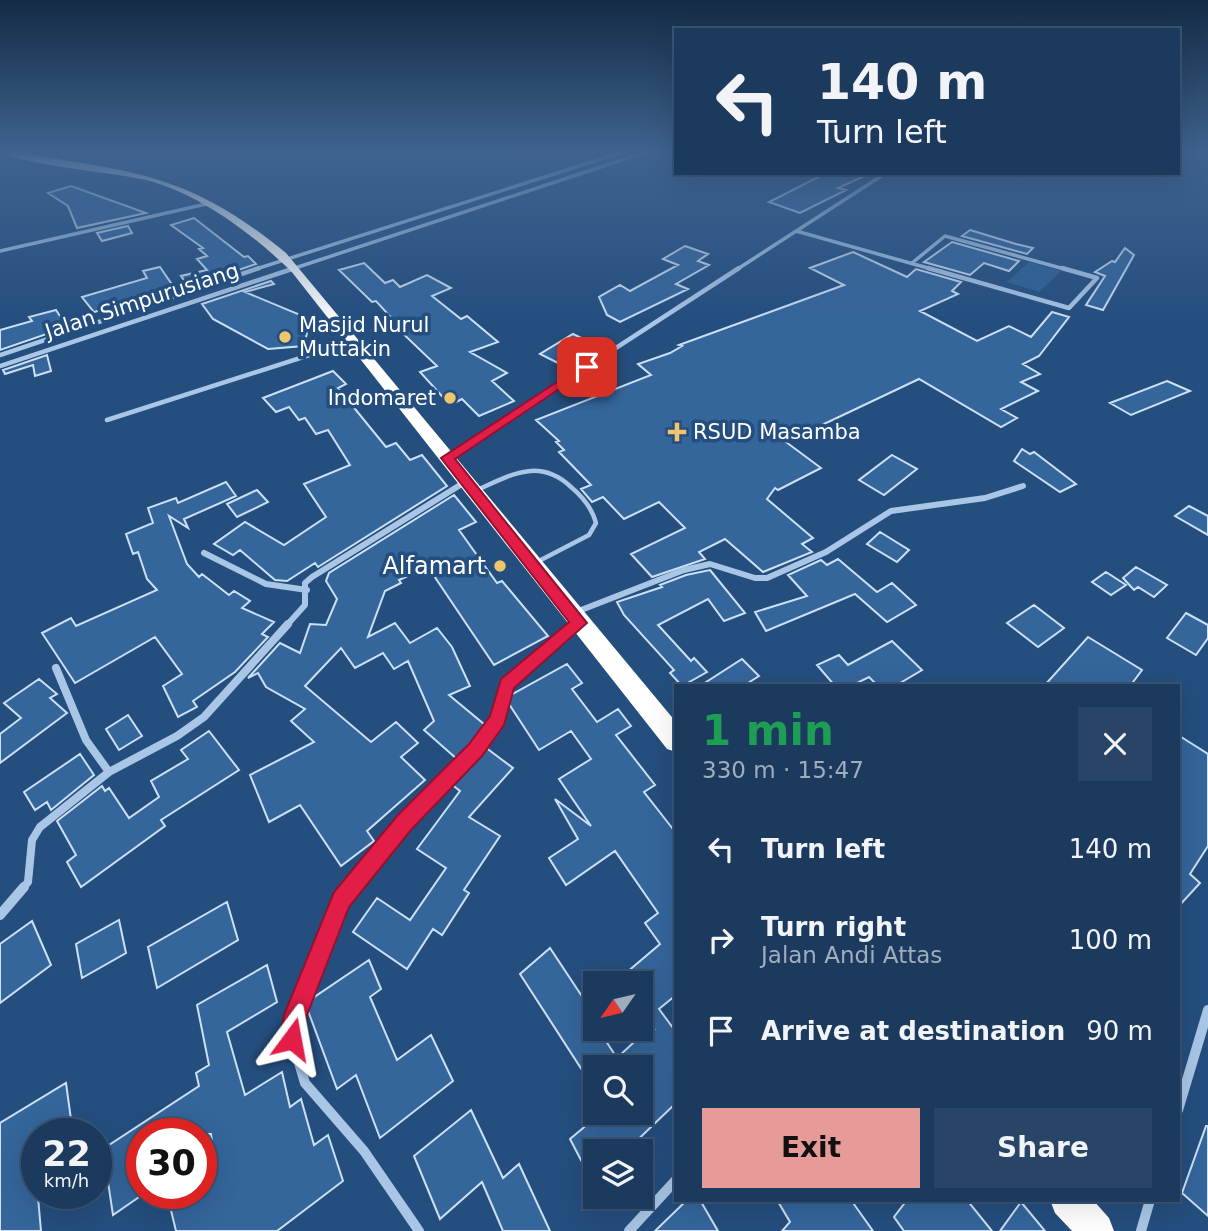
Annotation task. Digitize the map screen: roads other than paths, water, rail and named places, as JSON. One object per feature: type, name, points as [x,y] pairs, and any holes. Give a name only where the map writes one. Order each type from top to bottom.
[{"type":"highway","points":[[212,208],[291,264],[674,739]]},
{"type":"highway","points":[[1070,1202],[1096,1231]]},
{"type":"street","points":[[0,251],[187,208]]},
{"type":"street","points":[[291,264],[456,208]]},
{"type":"street","points":[[291,264],[467,208]]},
{"type":"street","points":[[447,458],[831,208]]},
{"type":"street","points":[[796,231],[912,264],[1069,308],[1097,278],[944,236],[912,264]]},
{"type":"street","name":"Jalan Simpurusiang","points":[[0,355],[291,264]]},
{"type":"street","name":"Jalan Simpurusiang","points":[[0,366],[291,264]]},
{"type":"street","points":[[107,420],[353,341]]},
{"type":"street","points":[[419,1231],[364,1151],[304,1083],[292,1039],[295,1015],[342,900],[404,823],[475,750],[498,719],[507,684],[575,618],[684,570],[710,564],[755,578],[767,578],[826,552],[891,511],[985,498],[1023,486]]},
{"type":"street","points":[[0,915],[27,882],[34,834],[109,772],[177,736],[204,717],[305,605],[305,583],[317,572],[368,544],[442,494],[469,487]]},
{"type":"street","points":[[204,552],[221,564],[280,589],[307,590]]},
{"type":"street","points":[[56,668],[86,740],[109,772]]},
{"type":"street","points":[[1180,1103],[1208,1010]]},
{"type":"street","points":[[629,1231],[674,1182]]},
{"type":"street","points":[[1141,1231],[1149,1202]]},
{"type":"lane","points":[[469,487],[518,472],[547,468],[560,476],[589,505],[596,523],[589,535],[531,564]]},
{"type":"place","name":"Masjid Nurul Muttakin","points":[[285,337]]},
{"type":"place","name":"Indomaret","points":[[450,398]]},
{"type":"place","name":"RSUD Masamba","points":[[677,432]]},
{"type":"place","name":"Alfamart","points":[[500,566]]}]
